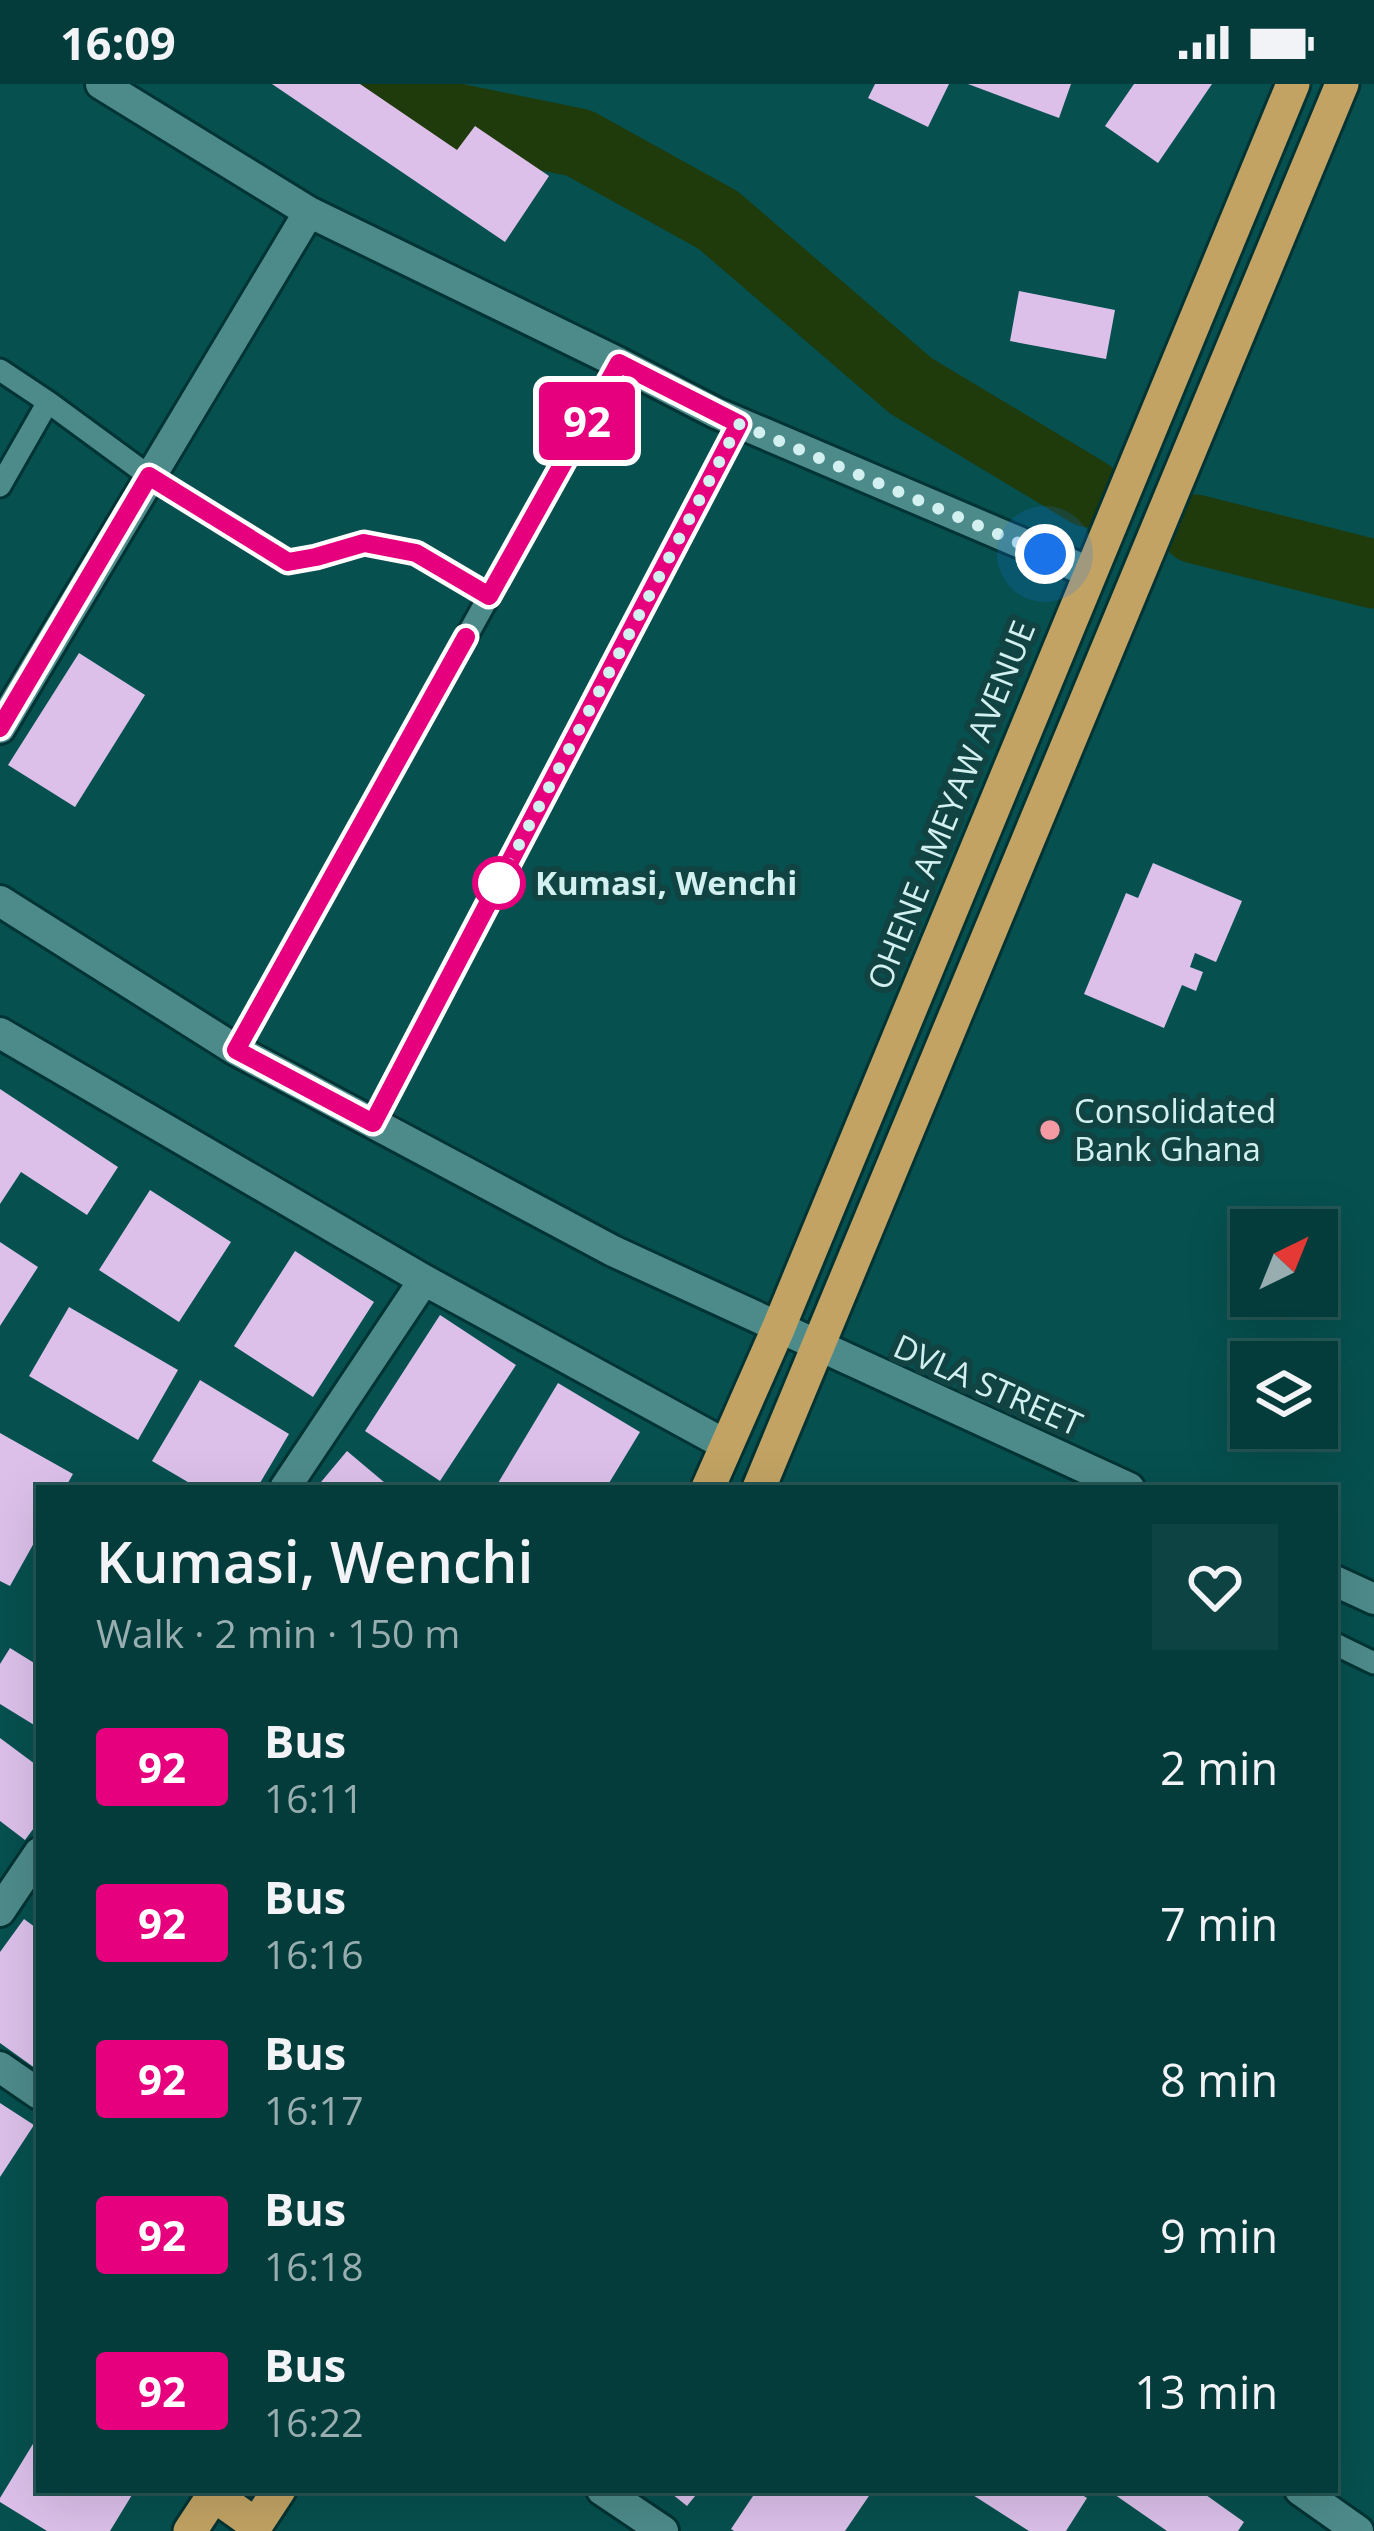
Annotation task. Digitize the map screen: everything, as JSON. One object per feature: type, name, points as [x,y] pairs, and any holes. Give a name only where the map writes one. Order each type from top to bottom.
[{"type":"highway","name":"OHENE AMEYAW AVENUE","points":[[710,1485],[1293,84]]},
{"type":"highway","points":[[759,1485],[1342,84]]},
{"type":"highway","points":[[1230,237],[1270,255]]},
{"type":"highway","points":[[1150,426],[1191,446]]},
{"type":"highway","points":[[1037,697],[1078,718]]},
{"type":"highway","points":[[962,879],[1003,901]]},
{"type":"highway","points":[[190,2531],[215,2493]]},
{"type":"highway","points":[[217,2493],[254,2528],[277,2493]]},
{"type":"street","points":[[101,84],[309,212],[739,424],[1089,572]]},
{"type":"street","points":[[0,728],[309,212]]},
{"type":"street","name":"DVLA STREET","points":[[0,901],[236,1050],[613,1252],[1122,1485]]},
{"type":"street","points":[[0,1034],[424,1280],[726,1445]]},
{"type":"street","points":[[287,1485],[424,1280]]},
{"type":"street","points":[[1338,1582],[1374,1599]]},
{"type":"street","points":[[0,1910],[36,1857]]},
{"type":"street","points":[[0,2067],[36,2093]]},
{"type":"street","points":[[606,2493],[663,2531]]},
{"type":"street","points":[[1304,2493],[1358,2531]]},
{"type":"lane","points":[[236,1050],[619,363]]},
{"type":"lane","points":[[0,370],[149,476],[288,562],[364,543],[416,553],[489,596]]},
{"type":"lane","points":[[0,486],[48,401]]},
{"type":"lane","points":[[373,1123],[739,424]]},
{"type":"lane","points":[[1338,1645],[1374,1663]]},
{"type":"building","points":[[272,84],[360,84],[457,150],[475,126],[549,176],[505,242]]},
{"type":"building","points":[[875,84],[949,84],[928,127],[868,98]]},
{"type":"building","points":[[968,84],[1071,84],[1059,118]]},
{"type":"building","points":[[1134,84],[1212,84],[1158,163],[1105,126]]},
{"type":"building","points":[[1019,291],[1115,310],[1106,359],[1010,341]]},
{"type":"building","points":[[79,653],[145,695],[75,807],[8,765]]},
{"type":"building","points":[[1153,863],[1242,901],[1216,962],[1195,953],[1190,967],[1203,972],[1196,991],[1182,985],[1164,1028],[1084,994],[1126,893],[1138,898]]},
{"type":"building","points":[[0,1089],[118,1167],[87,1215],[21,1172],[0,1204]]},
{"type":"building","points":[[150,1190],[231,1242],[179,1322],[99,1270]]},
{"type":"building","points":[[0,1242],[38,1267],[0,1326]]},
{"type":"building","points":[[295,1251],[374,1302],[313,1397],[234,1346]]},
{"type":"building","points":[[69,1307],[178,1370],[138,1440],[29,1376]]},
{"type":"building","points":[[440,1315],[516,1365],[440,1481],[365,1431]]},
{"type":"building","points":[[200,1380],[289,1434],[259,1485],[193,1485],[152,1461]]},
{"type":"building","points":[[558,1383],[640,1432],[608,1485],[497,1485]]},
{"type":"building","points":[[0,1433],[73,1474],[67,1485],[36,1485],[36,1539],[10,1586],[0,1581]]},
{"type":"building","points":[[347,1451],[387,1485],[319,1485]]},
{"type":"building","points":[[10,1648],[36,1664],[36,1726],[0,1704],[0,1664]]},
{"type":"building","points":[[0,1738],[36,1765],[36,1825],[25,1840],[0,1821]]},
{"type":"building","points":[[24,1919],[36,1928],[36,2069],[0,2043],[0,1952]]},
{"type":"building","points":[[0,2103],[34,2125],[0,2177]]},
{"type":"building","points":[[36,2439],[36,2493],[133,2493],[110,2531],[47,2531],[0,2498]]},
{"type":"building","points":[[671,2493],[698,2493],[687,2506]]},
{"type":"building","points":[[755,2493],[871,2493],[845,2531],[731,2529]]},
{"type":"building","points":[[970,2493],[1079,2493],[1087,2498],[1066,2531],[1029,2531]]},
{"type":"building","points":[[1112,2493],[1203,2493],[1244,2522],[1238,2531],[1167,2531]]},
{"type":"waterway","points":[[392,84],[437,114],[579,143],[718,220],[911,386],[1089,493]]},
{"type":"waterway","points":[[1195,529],[1374,574]]},
{"type":"bus line","name":"92","points":[[0,728],[149,476],[288,562],[364,543],[416,553],[489,596],[619,363],[739,424],[373,1123],[236,1050],[466,637]]},
{"type":"place","name":"Kumasi, Wenchi","points":[[499,883]]},
{"type":"place","name":"Consolidated Bank Ghana","points":[[1050,1130]]},
{"type":"route","points":[[499,883],[739,424],[1045,554]]}]
